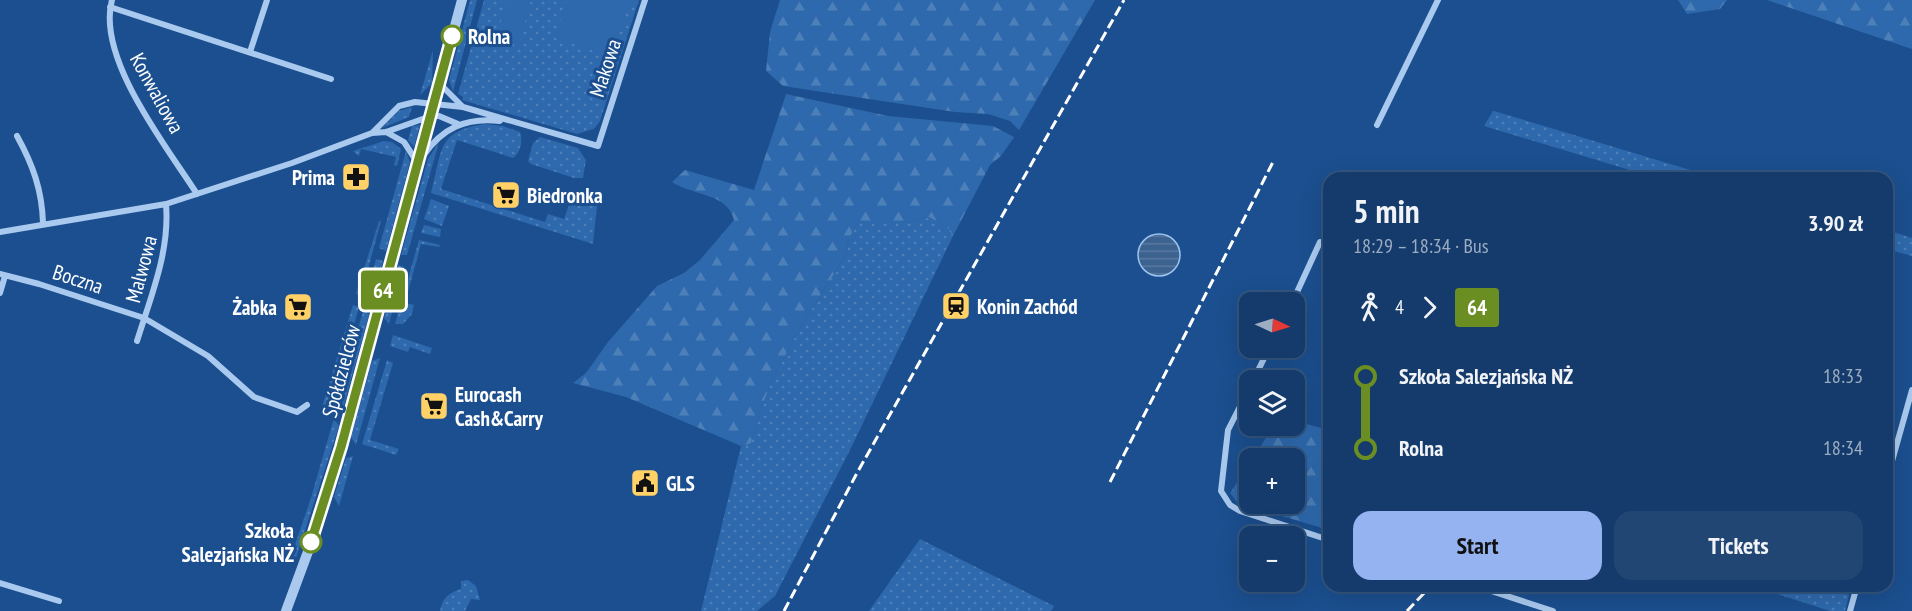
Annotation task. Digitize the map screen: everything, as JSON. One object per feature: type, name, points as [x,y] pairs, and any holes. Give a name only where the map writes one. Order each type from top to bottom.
[{"type":"street","points":[[250,52],[267,0]]},
{"type":"street","name":"Spółdzielców","points":[[286,611],[328,491],[462,0]]},
{"type":"street","name":"Makowa","points":[[518,124],[598,146],[645,0]]},
{"type":"street","points":[[1377,125],[1438,0]]},
{"type":"street","points":[[111,4],[332,79]]},
{"type":"street","name":"Konwaliowa","points":[[111,4],[110,30],[117,56],[140,104],[197,194]]},
{"type":"street","points":[[439,83],[463,107]]},
{"type":"street","points":[[372,133],[399,106],[415,102],[463,107],[518,124]]},
{"type":"street","points":[[0,232],[166,204],[372,133],[386,132],[431,116],[439,116],[458,124]]},
{"type":"street","points":[[386,132],[406,145],[418,163],[432,143],[458,124],[485,119],[518,124]]},
{"type":"street","points":[[17,136],[32,163],[42,199],[43,224]]},
{"type":"street","name":"Malwowa","points":[[137,341],[168,230],[166,204]]},
{"type":"street","points":[[1297,292],[1320,242]]},
{"type":"street","points":[[0,292],[2,275]]},
{"type":"street","name":"Boczna","points":[[2,275],[39,284],[144,318],[208,356],[254,397],[297,411],[307,405]]},
{"type":"street","points":[[1893,458],[1912,390]]},
{"type":"street","points":[[1239,408],[1228,430],[1221,491],[1223,499],[1240,511],[1323,538]]},
{"type":"street","points":[[0,584],[59,601]]},
{"type":"street","points":[[1494,592],[1553,611]]},
{"type":"street","points":[[1850,611],[1855,592]]},
{"type":"green space","points":[[470,0],[477,0],[453,92],[449,80]]},
{"type":"green space","points":[[484,0],[639,0],[600,121],[594,129],[577,134],[462,100],[463,97],[458,94]]},
{"type":"green space","points":[[507,0],[531,1],[519,43],[497,36]]},
{"type":"green space","points":[[567,0],[629,0],[612,56],[555,38]]},
{"type":"green space","points":[[780,0],[1095,0],[1019,130],[1010,121],[988,114],[955,112],[783,86],[766,71],[770,32]]},
{"type":"green space","points":[[1678,0],[1727,0],[1720,9],[1687,14]]},
{"type":"green space","points":[[1767,0],[1912,0],[1912,49]]},
{"type":"green space","points":[[433,50],[432,83],[420,95]]},
{"type":"green space","points":[[786,94],[888,116],[993,126],[1014,137],[1001,156],[990,165],[952,238],[951,230],[929,217],[902,223],[857,223],[847,243],[846,255],[778,369],[767,393],[751,443],[741,446],[626,397],[573,383],[586,373],[608,342],[657,286],[684,273],[700,260],[734,220],[725,205],[717,200],[672,182],[685,170],[754,190]]},
{"type":"green space","points":[[412,107],[409,117],[382,128],[399,111]]},
{"type":"green space","points":[[1493,111],[1697,172],[1636,172],[1484,126]]},
{"type":"green space","points":[[485,124],[503,126],[520,132],[521,143],[518,153],[513,158],[457,140],[441,189],[545,222],[548,214],[564,219],[574,191],[598,196],[593,244],[431,193],[444,145],[458,132]]},
{"type":"green space","points":[[420,125],[414,147],[408,140],[412,126]]},
{"type":"green space","points":[[540,137],[578,148],[586,160],[583,178],[574,178],[531,164],[528,161],[533,143]]},
{"type":"green space","points":[[384,141],[392,142],[401,149],[397,166],[394,165],[396,157],[361,149],[359,156],[353,151]]},
{"type":"green space","points":[[439,142],[407,255],[401,255],[428,159]]},
{"type":"green space","points":[[406,151],[410,162],[386,251],[379,248]]},
{"type":"green space","points":[[431,199],[449,206],[442,226],[424,219]]},
{"type":"green space","points":[[929,217],[952,230],[952,238],[850,450],[775,596],[757,611],[701,611],[741,446],[751,442],[767,392],[778,369],[846,255],[847,243],[857,223],[902,223]]},
{"type":"green space","points":[[379,221],[381,221],[361,295],[356,294]]},
{"type":"green space","points":[[424,225],[441,229],[440,237],[421,233]]},
{"type":"green space","points":[[1893,232],[1912,238],[1912,256],[1893,251]]},
{"type":"green space","points":[[419,240],[440,245],[439,247],[421,244],[405,303],[414,305],[412,314],[403,324],[395,324]]},
{"type":"green space","points":[[376,259],[383,261],[374,295],[370,298],[366,297]]},
{"type":"green space","points":[[398,265],[404,267],[389,324],[384,318]]},
{"type":"green space","points":[[353,305],[359,307],[331,407],[322,407]]},
{"type":"green space","points":[[364,308],[369,315],[344,405],[335,409]]},
{"type":"green space","points":[[393,335],[432,348],[430,354],[410,347],[408,352],[390,346]]},
{"type":"green space","points":[[380,358],[356,445],[351,437],[372,361]]},
{"type":"green space","points":[[387,360],[393,363],[370,440],[399,449],[396,455],[362,444]]},
{"type":"green space","points":[[334,418],[339,426],[294,564],[289,562],[310,501]]},
{"type":"green space","points":[[1305,424],[1323,428],[1323,528],[1275,514],[1305,514],[1305,448],[1260,448],[1267,436],[1305,436]]},
{"type":"green space","points":[[353,456],[339,506],[334,497],[346,458]]},
{"type":"green space","points":[[1239,480],[1239,503],[1230,493]]},
{"type":"green space","points":[[920,539],[1054,606],[1051,611],[869,611]]},
{"type":"green space","points":[[468,580],[476,586],[480,600],[471,599],[465,611],[440,611],[447,596],[461,589],[461,581]]},
{"type":"green space","points":[[1771,592],[1837,592],[1849,595],[1845,611],[1830,611]]},
{"type":"shaded area","points":[[1159,234],[1167,235],[1174,240],[1179,247],[1179,263],[1174,270],[1167,275],[1159,276],[1151,275],[1144,270],[1139,263],[1138,255],[1139,247],[1144,240],[1151,235]]},
{"type":"railway","points":[[784,611],[857,473],[1124,0]]},
{"type":"railway","points":[[1110,482],[1273,162]]},
{"type":"railway","points":[[1407,611],[1425,592]]},
{"type":"bus line","name":"64","points":[[311,542],[341,447],[452,36]]},
{"type":"place","name":"Rolna","points":[[452,36]]},
{"type":"place","name":"Prima","points":[[356,177]]},
{"type":"place","name":"Biedronka","points":[[506,195]]},
{"type":"place","name":"Konin Zachód","points":[[956,306]]},
{"type":"place","name":"Żabka","points":[[298,307]]},
{"type":"place","name":"Eurocash Cash&Carry","points":[[434,406]]},
{"type":"place","name":"GLS","points":[[645,483]]},
{"type":"place","name":"Szkoła Salezjańska NŻ","points":[[311,542]]}]
